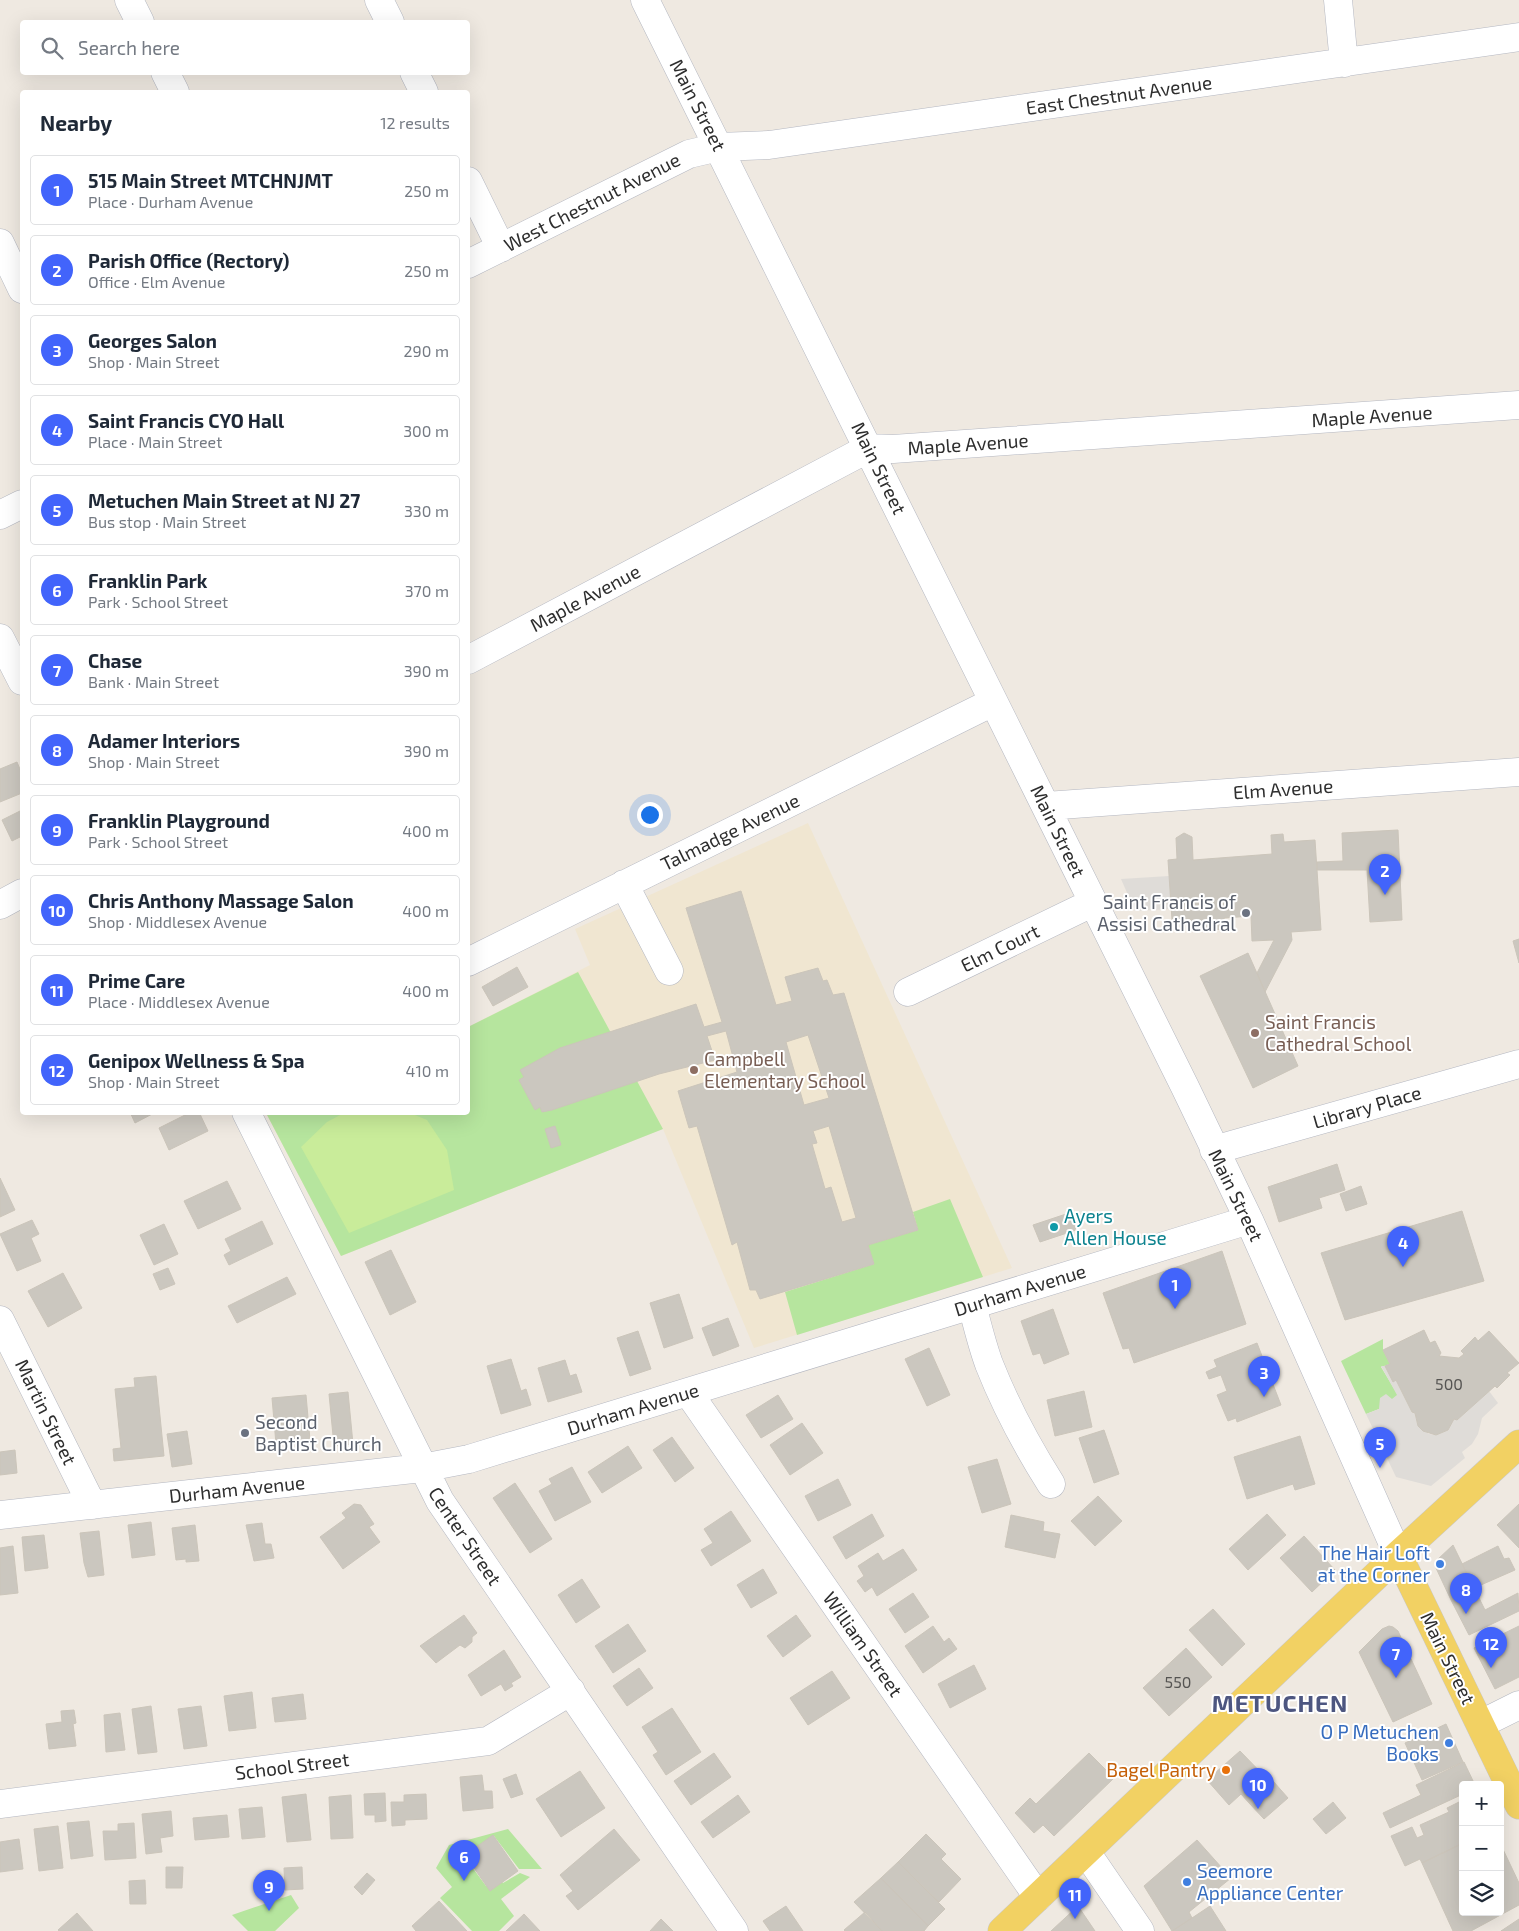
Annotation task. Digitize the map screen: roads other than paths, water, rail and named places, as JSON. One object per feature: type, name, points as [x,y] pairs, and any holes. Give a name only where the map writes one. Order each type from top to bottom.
[{"type":"main road","points":[[1002,1931],[1398,1555],[1519,1444]]},
{"type":"main road","name":"Main Street","points":[[1398,1555],[1519,1805]]},
{"type":"street","points":[[129,0],[139,20]]},
{"type":"street","points":[[378,0],[389,20]]},
{"type":"street","name":"Main Street","points":[[645,0],[869,448],[1249,1220],[1398,1555]]},
{"type":"street","points":[[1338,0],[1344,63]]},
{"type":"street","name":"East Chestnut Avenue","points":[[719,148],[769,145],[1519,37]]},
{"type":"street","points":[[166,75],[174,90]]},
{"type":"street","points":[[416,75],[423,90]]},
{"type":"street","name":"West Chestnut Avenue","points":[[470,263],[689,154],[719,148]]},
{"type":"street","points":[[470,185],[500,248]]},
{"type":"street","points":[[0,243],[20,286]]},
{"type":"street","name":"Maple Avenue","points":[[470,659],[869,448],[893,449],[1519,405]]},
{"type":"street","points":[[0,515],[20,505]]},
{"type":"street","points":[[0,638],[20,677]]},
{"type":"street","name":"Talmadge Avenue","points":[[470,961],[994,702]]},
{"type":"street","name":"Elm Avenue","points":[[1046,806],[1519,772]]},
{"type":"street","points":[[624,884],[669,971]]},
{"type":"street","points":[[0,905],[20,894]]},
{"type":"street","name":"Elm Court","points":[[908,992],[1092,903]]},
{"type":"street","name":"Library Place","points":[[1214,1150],[1519,1064]]},
{"type":"street","name":"Center Street","points":[[247,1115],[422,1468],[440,1500],[734,1931]]},
{"type":"street","name":"Durham Avenue","points":[[0,1515],[422,1468],[469,1459],[1249,1220]]},
{"type":"street","points":[[972,1305],[988,1363],[1022,1437],[1051,1484]]},
{"type":"street","name":"Martin Street","points":[[0,1320],[92,1505]]},
{"type":"street","name":"William Street","points":[[688,1392],[1038,1897]]},
{"type":"street","name":"School Street","points":[[0,1804],[488,1741],[571,1691]]},
{"type":"street","points":[[1481,1724],[1519,1705]]},
{"type":"street","points":[[1086,1852],[1140,1931]]},
{"type":"place","name":"Parish Office (Rectory)","points":[[1385,895]]},
{"type":"place","name":"Saint Francis of Assisi Cathedral","points":[[1246,913]]},
{"type":"place","name":"Saint Francis Cathedral School","points":[[1255,1033]]},
{"type":"place","name":"Campbell Elementary School","points":[[694,1070]]},
{"type":"place","name":"Ayers Allen House","points":[[1054,1227]]},
{"type":"place","name":"Saint Francis CYO Hall","points":[[1403,1267]]},
{"type":"place","name":"515 Main Street MTCHNJMT","points":[[1175,1309]]},
{"type":"place","name":"Georges Salon","points":[[1264,1397]]},
{"type":"place","name":"Second Baptist Church","points":[[245,1433]]},
{"type":"place","name":"Metuchen Main Street at NJ 27","points":[[1380,1468]]},
{"type":"place","name":"The Hair Loft at the Corner","points":[[1440,1564]]},
{"type":"place","name":"Adamer Interiors","points":[[1466,1614]]},
{"type":"place","name":"Genipox Wellness & Spa","points":[[1491,1668]]},
{"type":"place","name":"Chase","points":[[1396,1678]]},
{"type":"place","name":"O P Metuchen Books","points":[[1449,1743]]},
{"type":"place","name":"Bagel Pantry","points":[[1226,1770]]},
{"type":"place","name":"Chris Anthony Massage Salon","points":[[1258,1809]]},
{"type":"place","name":"Franklin Park","points":[[464,1881]]},
{"type":"place","name":"Seemore Appliance Center","points":[[1187,1882]]},
{"type":"place","name":"Franklin Playground","points":[[269,1911]]},
{"type":"place","name":"Prime Care","points":[[1075,1919]]},
{"type":"district","name":"METUCHEN","points":[[1280,1704]]}]
